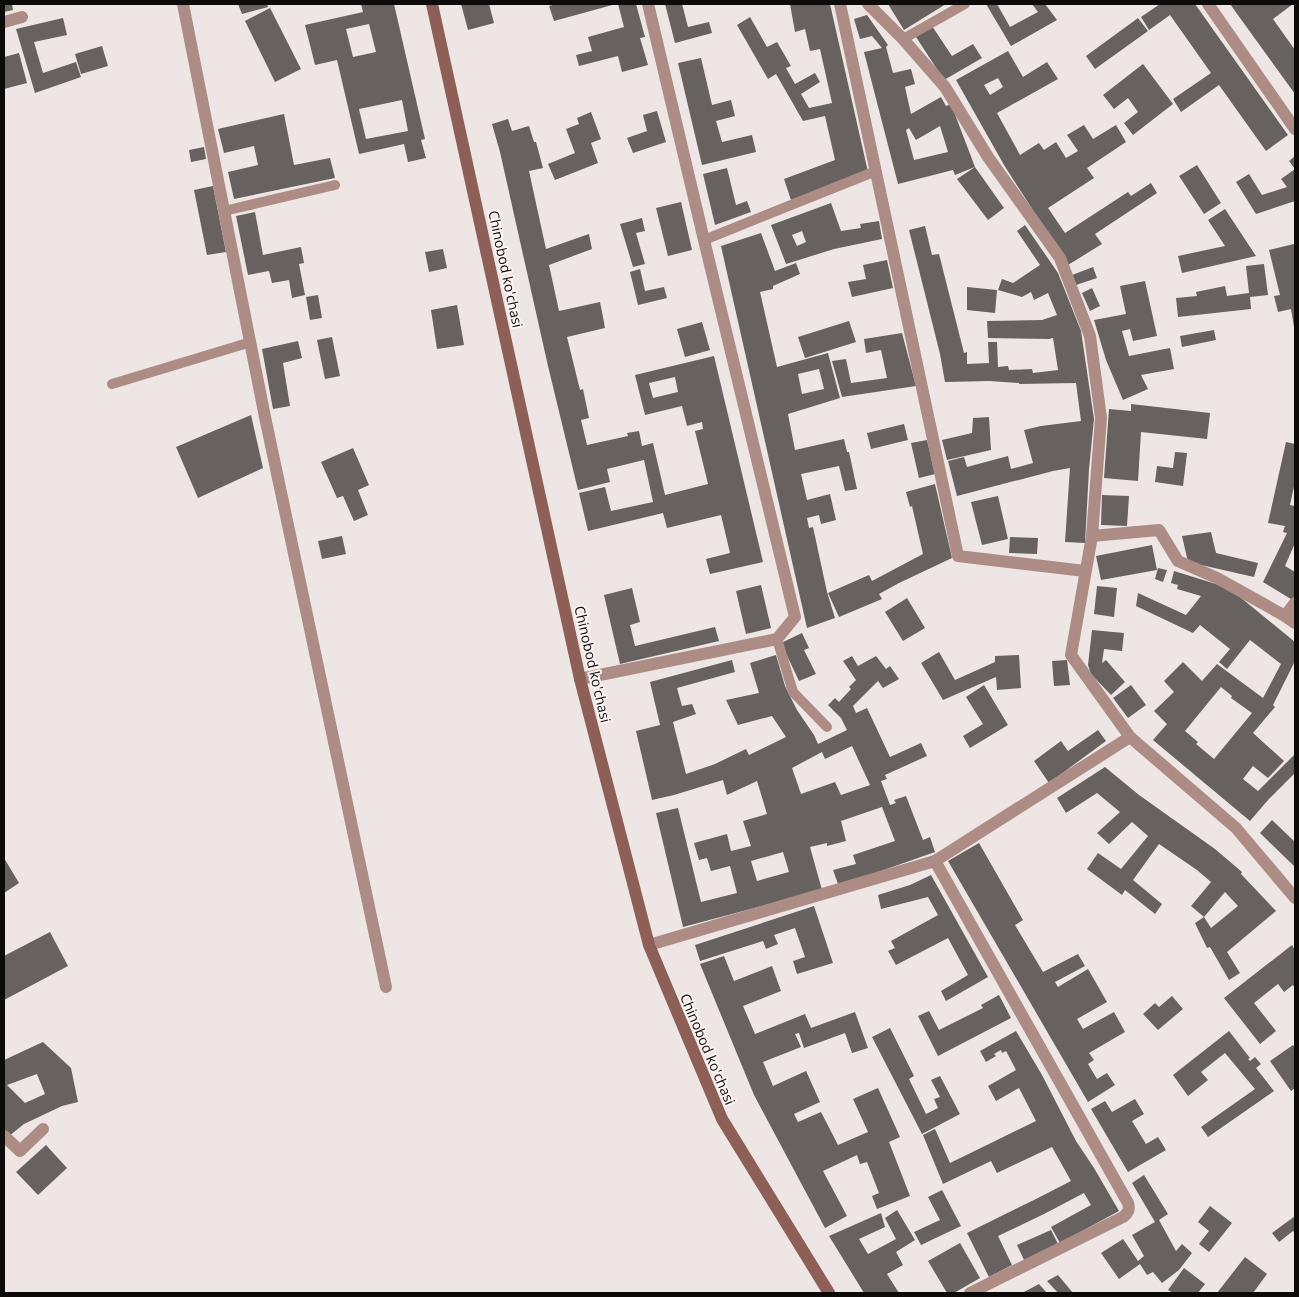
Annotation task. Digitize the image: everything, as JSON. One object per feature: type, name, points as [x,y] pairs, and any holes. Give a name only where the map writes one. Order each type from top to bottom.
[{"type":"street","points":[[183,4],[269,436],[386,987]]},
{"type":"street","name":"Chinobod ko'chasi","points":[[432,4],[580,679],[649,945],[722,1119],[829,1293]]},
{"type":"street","points":[[580,679],[776,639],[795,617],[648,4]]},
{"type":"street","points":[[840,4],[958,556],[1085,571]]},
{"type":"street","points":[[868,4],[903,39],[945,88],[988,157],[1060,258],[1090,336],[1101,418],[1092,536],[1071,655],[1130,737],[1236,828],[1295,898]]},
{"type":"street","points":[[1208,4],[1295,129]]},
{"type":"street","points":[[4,22],[22,18]]},
{"type":"street","points":[[1092,536],[1159,530],[1178,561],[1217,578],[1290,619],[1295,603]]},
{"type":"street","points":[[649,945],[935,861],[1130,737]]},
{"type":"street","points":[[935,861],[1130,1208],[1123,1218],[970,1293]]},
{"type":"street","points":[[4,1136],[20,1151],[43,1129]]},
{"type":"lane","points":[[903,39],[965,4]]},
{"type":"lane","points":[[704,240],[876,171]]},
{"type":"lane","points":[[224,211],[335,185]]},
{"type":"lane","points":[[112,384],[251,342]]},
{"type":"lane","points":[[776,639],[793,692],[827,727]]},
{"type":"building","points":[[4,4],[12,4],[13,10],[4,12]]},
{"type":"building","points":[[238,4],[267,4],[268,7],[242,14]]},
{"type":"building","points":[[361,4],[394,4],[425,139],[421,140],[426,158],[408,162],[404,144],[359,154],[337,60],[315,65],[305,25],[363,12]],"holes":[[[369,24],[376,52],[353,57],[346,29]],[[402,100],[408,131],[366,139],[359,109]]]},
{"type":"building","points":[[461,4],[489,4],[494,23],[468,30]]},
{"type":"building","points":[[556,4],[616,4],[554,21],[549,6]]},
{"type":"building","points":[[618,4],[636,4],[645,37],[640,38],[648,65],[622,72],[618,56],[579,66],[576,55],[592,51],[588,37],[624,27]]},
{"type":"building","points":[[665,4],[682,4],[688,27],[709,22],[712,33],[675,43]]},
{"type":"building","points":[[790,4],[830,4],[868,172],[791,200],[784,179],[835,160],[825,116],[803,121],[776,74],[768,79],[737,25],[750,17],[767,47],[777,42],[791,66],[786,68],[795,84],[815,73],[820,82],[801,94],[809,108],[832,103],[820,49],[810,51],[805,29],[795,32]]},
{"type":"building","points":[[888,4],[946,4],[904,30]]},
{"type":"building","points":[[986,4],[997,4],[1010,27],[1038,12],[1032,4],[1045,4],[1057,20],[1011,46]]},
{"type":"building","points":[[1160,4],[1195,4],[1288,135],[1266,151],[1219,85],[1181,112],[1173,99],[1211,73],[1170,15],[1149,30],[1141,17]]},
{"type":"building","points":[[1230,4],[1293,4],[1273,19],[1295,50],[1295,94]]},
{"type":"building","points":[[270,8],[301,69],[275,82],[245,21]]},
{"type":"building","points":[[867,15],[888,45],[886,47],[893,73],[911,69],[915,84],[905,87],[911,114],[941,97],[946,106],[951,104],[975,167],[955,175],[953,170],[898,184],[864,52],[882,48],[872,36],[860,39],[854,19]],"holes":[[[940,126],[948,152],[914,160],[906,130],[909,128],[916,140]]]},
{"type":"building","points":[[63,18],[67,35],[34,42],[43,73],[76,62],[81,77],[35,93],[16,29]]},
{"type":"building","points":[[1138,18],[1148,31],[1095,69],[1086,56]]},
{"type":"building","points":[[932,26],[952,56],[973,44],[982,58],[944,80],[916,37]]},
{"type":"building","points":[[102,46],[108,66],[81,74],[75,54]]},
{"type":"building","points":[[1008,51],[1023,77],[1047,62],[1058,79],[997,113],[1020,155],[1039,143],[1044,150],[1056,142],[1066,158],[1078,151],[1067,135],[1084,125],[1093,139],[1116,125],[1126,142],[1087,168],[1094,178],[1048,208],[1065,233],[1128,192],[1131,196],[1151,183],[1157,193],[1095,234],[1102,244],[1068,265],[1004,165],[956,80]],"holes":[[[998,78],[1003,87],[990,95],[984,85]]]},
{"type":"building","points":[[19,53],[27,83],[4,89],[4,57]]},
{"type":"building","points":[[701,58],[712,105],[731,100],[735,116],[716,121],[722,142],[752,135],[756,152],[702,165],[678,63]]},
{"type":"building","points":[[1143,64],[1173,104],[1133,135],[1124,123],[1138,112],[1128,98],[1114,109],[1103,95]]},
{"type":"building","points":[[657,111],[666,142],[633,153],[627,138],[647,131],[643,115]]},
{"type":"building","points":[[591,112],[601,139],[591,143],[598,163],[555,180],[548,164],[575,153],[566,129],[579,124],[577,118]]},
{"type":"building","points":[[284,114],[294,165],[330,158],[335,178],[234,199],[228,172],[258,165],[254,146],[224,153],[218,129]]},
{"type":"building","points":[[508,119],[512,131],[529,126],[534,142],[536,142],[543,168],[529,171],[546,249],[589,234],[592,249],[549,265],[559,311],[600,302],[605,328],[567,337],[580,390],[583,389],[589,418],[581,420],[587,445],[628,436],[627,433],[639,431],[642,446],[653,443],[665,495],[708,484],[695,431],[703,429],[702,422],[687,426],[682,406],[645,415],[635,375],[714,356],[763,562],[710,574],[706,559],[730,553],[721,515],[667,528],[663,513],[588,531],[579,493],[605,487],[611,511],[653,502],[644,460],[607,469],[610,482],[578,490],[492,124]],"holes":[[[675,377],[678,392],[653,398],[649,383]]]},
{"type":"building","points":[[204,147],[206,159],[191,162],[189,150]]},
{"type":"building","points":[[1295,156],[1295,169],[1289,161]]},
{"type":"building","points":[[1197,165],[1221,203],[1204,214],[1179,176]]},
{"type":"building","points":[[975,167],[1004,208],[988,220],[957,179]]},
{"type":"building","points":[[727,168],[736,205],[747,201],[751,212],[715,225],[703,174]]},
{"type":"building","points":[[1295,169],[1295,201],[1256,214],[1236,182],[1249,174],[1262,195],[1287,187],[1281,179]]},
{"type":"building","points":[[213,186],[226,252],[207,255],[194,190]]},
{"type":"building","points":[[681,202],[692,250],[668,256],[656,208]]},
{"type":"building","points":[[831,203],[841,231],[861,228],[860,224],[879,221],[882,239],[834,249],[786,264],[771,225]],"holes":[[[802,231],[806,242],[797,246],[792,235]]]},
{"type":"building","points":[[1225,209],[1256,256],[1182,273],[1178,256],[1225,246],[1208,220]]},
{"type":"building","points":[[255,212],[263,255],[301,247],[304,263],[299,264],[305,295],[292,298],[289,280],[272,283],[269,271],[248,275],[236,216]]},
{"type":"building","points":[[642,218],[645,231],[636,233],[645,264],[633,267],[620,224]]},
{"type":"building","points":[[1025,225],[1058,273],[1081,331],[1094,419],[1085,543],[1065,542],[1070,468],[957,496],[948,461],[964,457],[967,467],[1008,456],[1011,469],[1033,463],[1024,430],[1081,421],[1076,383],[945,382],[940,354],[909,230],[925,226],[932,255],[939,254],[964,353],[967,352],[967,364],[989,363],[988,342],[997,342],[998,367],[1008,366],[1009,370],[1032,369],[1033,373],[1058,370],[1053,338],[988,338],[987,321],[1042,320],[1057,315],[1048,293],[1034,300],[1031,292],[1022,297],[998,290],[1002,279],[1013,283],[1040,265],[1017,231]]},
{"type":"building","points":[[761,233],[775,271],[796,263],[800,274],[773,286],[773,289],[760,292],[777,367],[828,353],[840,398],[788,414],[795,450],[844,439],[847,452],[849,452],[857,489],[845,491],[839,466],[801,474],[807,500],[830,494],[836,520],[821,524],[819,515],[807,518],[809,528],[813,527],[827,592],[835,618],[807,628],[721,246]],"holes":[[[819,369],[824,389],[802,394],[798,374]]]},
{"type":"building","points":[[1294,244],[1294,327],[1291,309],[1278,312],[1274,296],[1280,295],[1269,250]]},
{"type":"building","points":[[443,249],[447,268],[429,272],[425,252]]},
{"type":"building","points":[[887,260],[893,288],[852,297],[848,282],[866,279],[863,265]]},
{"type":"building","points":[[1264,264],[1268,295],[1250,297],[1251,309],[1178,317],[1176,298],[1197,296],[1196,292],[1225,286],[1227,296],[1249,293],[1246,266]]},
{"type":"building","points":[[1093,267],[1097,278],[1076,285],[1072,275]]},
{"type":"building","points":[[640,269],[645,291],[664,287],[667,298],[638,305],[630,272]]},
{"type":"building","points":[[1145,281],[1157,336],[1133,341],[1130,329],[1122,331],[1129,356],[1170,348],[1174,369],[1141,375],[1148,389],[1123,400],[1106,360],[1094,320],[1126,314],[1120,286]]},
{"type":"building","points":[[967,287],[997,290],[995,313],[967,310]]},
{"type":"building","points":[[1092,288],[1100,306],[1090,311],[1082,293]]},
{"type":"building","points":[[318,295],[322,318],[310,320],[306,297]]},
{"type":"building","points":[[457,305],[464,345],[437,349],[431,310]]},
{"type":"building","points":[[849,321],[856,342],[805,358],[798,337]]},
{"type":"building","points":[[702,322],[710,350],[685,357],[677,329]]},
{"type":"building","points":[[1214,330],[1216,340],[1182,347],[1180,336]]},
{"type":"building","points":[[902,333],[916,386],[842,397],[832,361],[846,359],[851,383],[887,378],[881,350],[866,353],[864,339]]},
{"type":"building","points":[[332,337],[340,376],[325,379],[317,340]]},
{"type":"building","points":[[298,341],[302,358],[283,363],[290,406],[273,409],[262,349]]},
{"type":"building","points":[[1131,404],[1210,413],[1207,439],[1141,432],[1138,481],[1104,478],[1109,409],[1131,411]]},
{"type":"building","points":[[251,415],[263,468],[198,498],[176,447]]},
{"type":"building","points":[[989,417],[991,450],[947,460],[942,440],[972,433],[973,418]]},
{"type":"building","points":[[904,424],[908,440],[871,449],[867,433]]},
{"type":"building","points":[[927,440],[935,474],[919,478],[911,443]]},
{"type":"building","points":[[1286,442],[1295,444],[1295,482],[1290,505],[1295,506],[1295,543],[1285,566],[1295,572],[1294,601],[1263,582],[1287,533],[1283,532],[1285,526],[1268,523]]},
{"type":"building","points":[[353,448],[369,485],[358,490],[368,515],[354,521],[343,496],[337,498],[321,462]]},
{"type":"building","points":[[1175,452],[1187,453],[1183,486],[1155,482],[1157,466],[1173,468]]},
{"type":"building","points":[[935,484],[952,558],[879,594],[882,599],[839,617],[828,593],[869,575],[872,581],[923,554],[912,506],[910,507],[906,492]]},
{"type":"building","points":[[1102,495],[1129,496],[1127,526],[1101,525]]},
{"type":"building","points":[[998,496],[1008,539],[982,545],[971,502]]},
{"type":"building","points":[[1211,532],[1216,553],[1258,563],[1254,577],[1188,562],[1182,536]]},
{"type":"building","points":[[342,536],[346,554],[322,559],[318,541]]},
{"type":"building","points":[[1010,537],[1038,538],[1037,554],[1009,553]]},
{"type":"building","points":[[1152,545],[1157,570],[1101,580],[1096,556]]},
{"type":"building","points":[[1158,568],[1167,570],[1163,582],[1155,579]]},
{"type":"building","points":[[1174,571],[1229,588],[1295,642],[1295,661],[1273,705],[1275,707],[1253,733],[1284,761],[1268,778],[1253,766],[1243,779],[1258,791],[1295,754],[1295,773],[1250,821],[1153,740],[1167,724],[1154,711],[1174,692],[1164,681],[1183,662],[1202,681],[1217,664],[1263,698],[1281,664],[1250,640],[1227,669],[1219,662],[1230,649],[1200,625],[1193,633],[1136,606],[1138,593],[1186,615],[1201,596],[1177,589],[1178,585],[1171,583]],"holes":[[[1221,687],[1232,696],[1231,698],[1252,713],[1214,759],[1196,744],[1198,742],[1185,731]]]},
{"type":"building","points":[[761,585],[771,628],[746,634],[736,591]]},
{"type":"building","points":[[1097,586],[1117,588],[1114,617],[1094,614]]},
{"type":"building","points":[[632,588],[640,622],[630,625],[635,646],[715,627],[719,641],[620,664],[604,595]]},
{"type":"building","points":[[907,598],[925,628],[903,641],[885,612]]},
{"type":"building","points":[[1092,630],[1124,633],[1122,651],[1104,649],[1102,663],[1106,660],[1125,682],[1111,695],[1091,674],[1088,665]]},
{"type":"building","points":[[802,633],[809,648],[804,650],[816,674],[799,681],[781,643]]},
{"type":"building","points":[[939,652],[955,680],[995,662],[995,656],[1019,655],[1021,688],[997,690],[996,677],[943,700],[921,663]]},
{"type":"building","points":[[776,655],[785,686],[818,744],[847,730],[841,718],[828,705],[835,698],[839,702],[851,689],[849,687],[856,680],[843,661],[852,656],[858,666],[876,656],[886,669],[890,666],[899,679],[883,688],[878,681],[853,706],[856,713],[867,708],[890,757],[921,743],[927,756],[885,775],[887,779],[881,781],[890,805],[896,803],[894,800],[906,796],[923,840],[930,837],[935,852],[861,878],[838,884],[833,870],[856,864],[853,855],[895,841],[882,807],[841,821],[846,841],[827,846],[827,843],[810,847],[822,890],[683,927],[656,813],[678,808],[701,902],[737,893],[730,866],[711,871],[707,858],[699,860],[694,843],[727,834],[731,851],[751,846],[743,821],[767,814],[757,781],[727,795],[723,780],[652,800],[636,731],[660,725],[650,682],[732,660],[735,672],[677,688],[682,706],[692,704],[696,714],[673,722],[686,774],[715,764],[746,749],[749,755],[786,737],[772,716],[738,725],[726,700],[759,693],[750,663]],"holes":[[[852,746],[870,785],[841,795],[835,782],[801,794],[792,768],[822,752],[825,759]],[[783,852],[789,872],[757,881],[751,861]]]},
{"type":"building","points":[[1067,660],[1070,685],[1054,686],[1052,661]]},
{"type":"building","points":[[984,685],[1008,725],[970,748],[963,736],[983,724],[966,697]]},
{"type":"building","points":[[1131,685],[1146,705],[1128,718],[1113,698]]},
{"type":"building","points":[[1098,730],[1106,741],[1049,783],[1034,761],[1061,741],[1068,751]]},
{"type":"building","points":[[1105,767],[1139,795],[1215,849],[1242,872],[1241,874],[1276,911],[1227,952],[1240,973],[1229,980],[1210,947],[1207,948],[1195,923],[1204,917],[1191,906],[1211,882],[1159,844],[1133,880],[1162,904],[1155,914],[1125,890],[1122,895],[1087,869],[1098,853],[1121,869],[1148,836],[1132,822],[1109,844],[1097,833],[1120,812],[1097,793],[1066,813],[1057,798]],"holes":[[[1225,892],[1238,906],[1211,928],[1204,917]]]},
{"type":"building","points":[[1272,820],[1295,842],[1295,867],[1260,833]]},
{"type":"building","points":[[979,843],[1023,920],[1015,925],[1043,972],[1078,954],[1085,966],[1055,982],[1058,987],[1088,969],[1107,1002],[1077,1019],[1083,1029],[1114,1012],[1125,1032],[1089,1053],[1094,1060],[1088,1064],[1097,1079],[1107,1073],[1115,1085],[1088,1102],[948,861]]},
{"type":"building","points":[[4,858],[19,883],[4,893]]},
{"type":"building","points":[[931,875],[988,977],[946,1001],[941,991],[968,975],[948,938],[896,965],[888,951],[895,948],[891,941],[938,915],[928,897],[881,909],[878,895],[910,885]]},
{"type":"building","points":[[814,906],[833,963],[797,974],[793,961],[805,957],[795,928],[774,935],[778,944],[766,949],[763,941],[700,961],[695,945]]},
{"type":"building","points":[[50,932],[68,966],[4,1000],[4,956]]},
{"type":"building","points":[[1292,945],[1295,950],[1295,988],[1293,985],[1284,992],[1278,984],[1254,1003],[1276,1031],[1260,1044],[1224,998]]},
{"type":"building","points":[[724,956],[734,981],[772,966],[781,991],[743,1006],[755,1034],[805,1014],[811,1028],[855,1012],[868,1048],[852,1053],[845,1033],[804,1048],[799,1033],[795,1034],[801,1047],[763,1062],[773,1086],[806,1071],[820,1102],[794,1114],[798,1122],[821,1112],[838,1145],[868,1132],[853,1099],[878,1088],[900,1137],[889,1142],[910,1196],[877,1209],[872,1196],[879,1193],[867,1162],[860,1164],[857,1155],[823,1171],[847,1216],[825,1228],[754,1095],[700,964]]},
{"type":"building","points":[[999,995],[1011,1018],[938,1056],[918,1016],[929,1011],[939,1030],[983,1008],[981,1005]]},
{"type":"building","points":[[1172,996],[1183,1009],[1158,1030],[1143,1014],[1155,1003],[1159,1007]]},
{"type":"building","points":[[890,1028],[914,1076],[909,1079],[926,1114],[938,1108],[934,1099],[940,1097],[931,1080],[940,1076],[960,1114],[922,1134],[872,1037]]},
{"type":"building","points":[[1016,1031],[1042,1075],[1076,1141],[1119,1211],[1060,1243],[1051,1227],[1091,1205],[1084,1193],[998,1236],[1012,1265],[989,1277],[967,1233],[1071,1181],[1052,1147],[997,1173],[991,1161],[943,1184],[923,1135],[935,1129],[950,1163],[1036,1121],[1019,1088],[996,1101],[988,1086],[1016,1070],[1006,1051],[1002,1053],[1001,1050],[994,1054],[996,1056],[986,1062],[980,1051]]},
{"type":"building","points":[[1229,1031],[1250,1058],[1248,1059],[1250,1061],[1255,1057],[1261,1064],[1256,1068],[1274,1091],[1208,1137],[1201,1127],[1255,1089],[1225,1053],[1201,1072],[1208,1080],[1188,1096],[1173,1075]]},
{"type":"building","points":[[43,1042],[71,1068],[78,1102],[62,1106],[24,1124],[9,1136],[4,1132],[4,1060]],"holes":[[[37,1074],[45,1094],[25,1103],[7,1085]]]},
{"type":"building","points":[[1293,1045],[1295,1048],[1295,1088],[1291,1091],[1270,1061]]},
{"type":"building","points":[[1135,1099],[1144,1114],[1132,1121],[1146,1144],[1158,1137],[1166,1150],[1128,1172],[1091,1109],[1105,1101],[1112,1112]]},
{"type":"building","points":[[46,1145],[67,1168],[38,1195],[16,1172]]},
{"type":"building","points":[[1144,1175],[1168,1214],[1159,1220],[1176,1251],[1182,1244],[1192,1253],[1179,1270],[1162,1283],[1153,1272],[1147,1275],[1140,1264],[1119,1279],[1101,1253],[1123,1239],[1138,1261],[1144,1256],[1132,1235],[1155,1222],[1132,1183]]},
{"type":"building","points":[[942,1190],[961,1226],[921,1245],[914,1232],[940,1220],[928,1197]]},
{"type":"building","points":[[1210,1206],[1232,1223],[1209,1252],[1199,1244],[1209,1231],[1198,1222]]},
{"type":"building","points":[[897,1210],[915,1240],[896,1252],[903,1265],[887,1274],[899,1293],[864,1293],[829,1236],[881,1213],[885,1227],[859,1239],[868,1254],[896,1239],[885,1218]]},
{"type":"building","points":[[1295,1216],[1295,1233],[1293,1231],[1279,1242],[1272,1233]]},
{"type":"building","points":[[1051,1230],[1058,1244],[1024,1260],[1017,1245]]},
{"type":"building","points":[[960,1243],[980,1278],[954,1293],[947,1293],[928,1261]]},
{"type":"building","points":[[1245,1257],[1267,1274],[1253,1293],[1217,1293]]},
{"type":"building","points":[[1184,1268],[1205,1284],[1198,1293],[1173,1293],[1168,1290]]},
{"type":"building","points":[[1058,1275],[1073,1293],[1058,1293],[1047,1281]]},
{"type":"building","points":[[1039,1284],[1047,1293],[1022,1293]]}]
